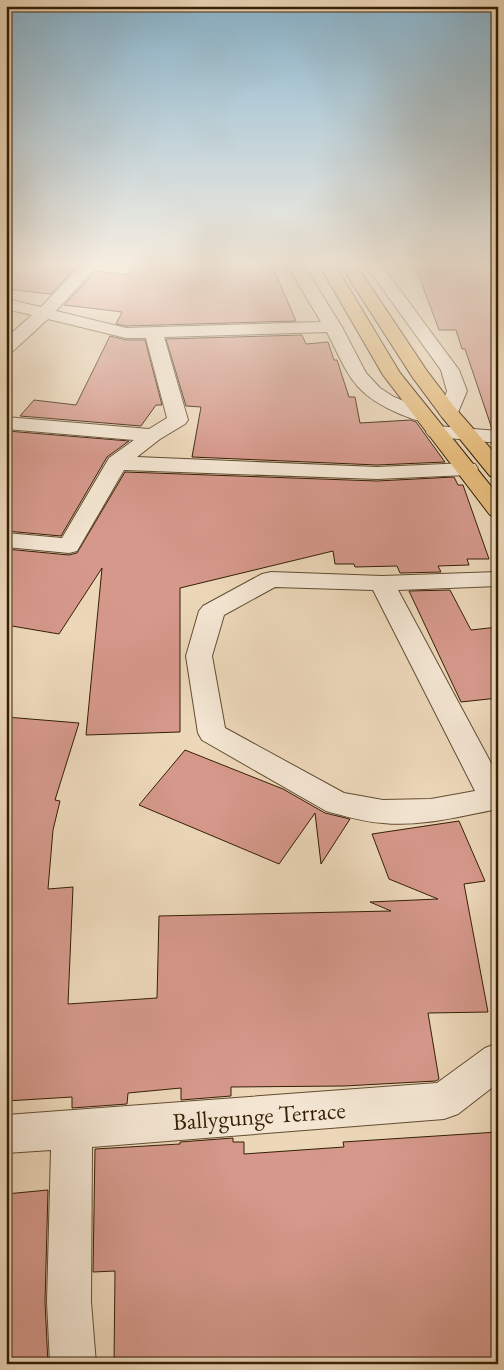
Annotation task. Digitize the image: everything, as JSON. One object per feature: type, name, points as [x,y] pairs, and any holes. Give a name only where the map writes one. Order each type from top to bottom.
[{"type":"main road","points":[[364,327],[392,375],[498,510]]},
{"type":"main road","points":[[389,327],[420,374],[449,413],[498,471]]},
{"type":"street","points":[[6,348],[30,327]]},
{"type":"street","points":[[100,327],[126,333],[333,327],[358,375],[373,392],[387,401],[423,416]]},
{"type":"street","points":[[419,327],[450,370],[457,391],[449,413]]},
{"type":"street","points":[[6,540],[70,546],[117,463],[153,435],[178,420],[154,332]]},
{"type":"street","points":[[6,423],[153,435]]},
{"type":"street","points":[[436,432],[498,437]]},
{"type":"street","points":[[117,463],[377,473],[467,469]]},
{"type":"street","points":[[382,583],[496,798],[431,810],[383,812],[337,803],[212,733],[199,656],[212,611],[271,579],[382,583],[498,579]]},
{"type":"street","name":"Ballygunge Terrace","points":[[6,1134],[444,1101],[498,1060]]},
{"type":"street","points":[[72,1130],[69,1302],[73,1364]]},
{"type":"building","points":[[438,327],[498,327],[498,429],[492,429],[465,349],[462,349],[456,330],[439,330]]},
{"type":"building","points":[[302,335],[306,344],[328,342],[334,360],[337,360],[349,397],[355,397],[360,423],[411,420],[416,422],[445,462],[377,465],[192,457],[201,407],[186,406],[166,339]]},
{"type":"building","points":[[110,336],[126,340],[145,340],[162,405],[156,405],[141,426],[20,416],[34,400],[76,405]]},
{"type":"building","points":[[7,431],[129,441],[107,457],[61,536],[6,531]]},
{"type":"building","points":[[125,472],[377,481],[454,477],[458,485],[463,485],[489,559],[467,559],[469,565],[438,566],[441,572],[400,573],[397,566],[355,567],[354,564],[335,564],[333,551],[180,588],[180,732],[86,735],[102,568],[59,634],[6,625],[6,549],[69,555],[77,553]]},
{"type":"building","points":[[450,590],[471,630],[498,627],[498,698],[461,702],[409,591]]},
{"type":"building","points":[[6,717],[79,723],[55,800],[60,801],[53,830],[48,889],[73,887],[68,1004],[157,998],[159,916],[391,911],[370,902],[438,899],[389,879],[372,834],[459,821],[485,881],[464,884],[488,1012],[428,1013],[439,1079],[436,1081],[344,1086],[231,1087],[231,1096],[181,1100],[181,1088],[128,1093],[127,1104],[72,1108],[72,1097],[6,1101]]},
{"type":"building","points":[[185,750],[283,789],[325,813],[350,819],[321,864],[315,813],[279,864],[139,805]]},
{"type":"building","points":[[498,1132],[498,1360],[434,1364],[114,1364],[115,1271],[93,1272],[95,1149],[180,1144],[180,1142],[233,1138],[233,1142],[244,1142],[244,1154],[344,1147],[343,1142]]},
{"type":"building","points":[[48,1190],[45,1302],[48,1364],[6,1364],[6,1194]]}]
